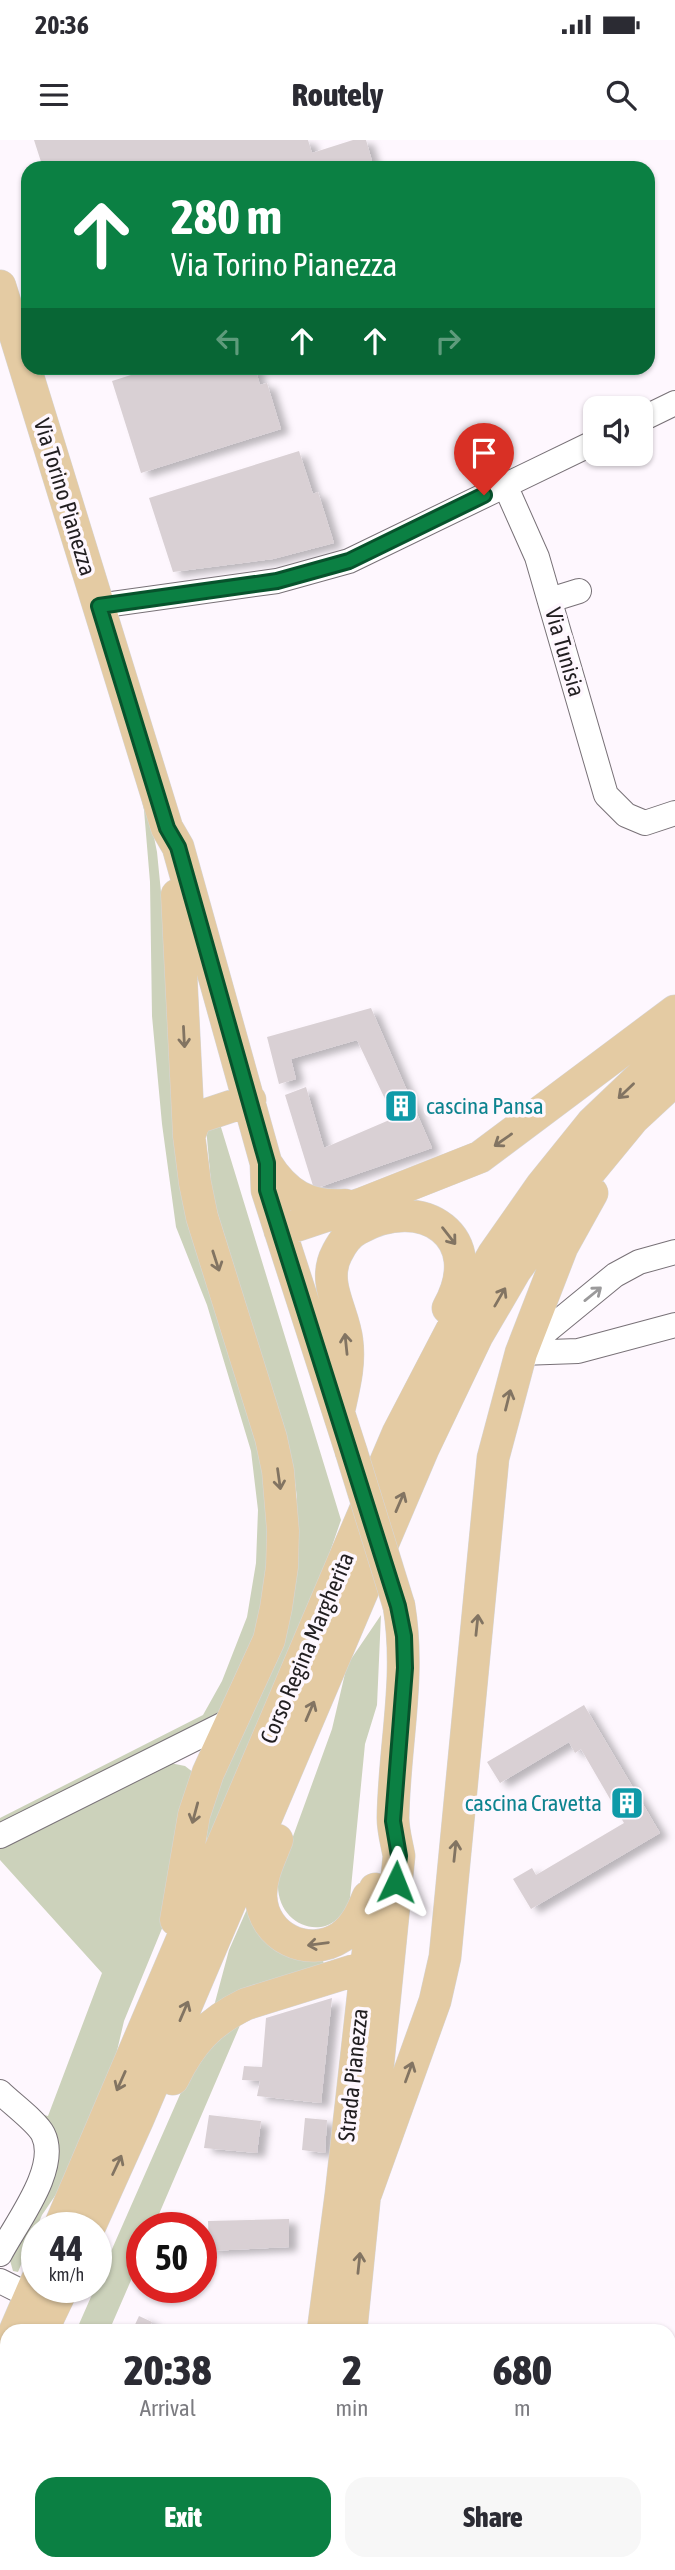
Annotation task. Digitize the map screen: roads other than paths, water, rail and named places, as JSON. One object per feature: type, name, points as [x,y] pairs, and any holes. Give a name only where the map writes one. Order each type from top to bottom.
[{"type":"main road","name":"Via Torino Pianezza","points":[[0,286],[20,323]]},
{"type":"main road","name":"Via Torino Pianezza","points":[[35,375],[99,606],[167,828],[178,847],[240,1102]]},
{"type":"main road","name":"Via Torino Pianezza","points":[[167,828],[167,849],[189,956],[267,1176]]},
{"type":"main road","points":[[158,1998],[183,1887],[194,1815],[208,1773],[269,1640],[282,1567],[282,1499],[278,1471],[267,1425],[202,1217],[195,1183],[189,1136],[177,895]]},
{"type":"main road","points":[[280,1231],[361,1204],[480,1157],[675,1011]]},
{"type":"main road","name":"Corso Regina Margherita","points":[[66,2212],[398,1433],[486,1267],[542,1185],[592,1123],[675,1044]]},
{"type":"main road","name":"Corso Regina Margherita","points":[[96,2212],[423,1449],[477,1336],[515,1271],[563,1204],[633,1119],[675,1080]]},
{"type":"main road","points":[[189,1136],[196,1118],[240,1102]]},
{"type":"main road","points":[[352,2324],[366,2193],[368,2133],[435,2001],[445,1957],[493,1458],[521,1353],[562,1247],[633,1119]]},
{"type":"main road","points":[[267,1176],[275,1177],[289,1191],[316,1204],[361,1204]]},
{"type":"main road","name":"Strada Pianezza","points":[[267,1176],[280,1231],[339,1411],[398,1606],[404,1636],[403,1702],[393,1821],[399,1856],[377,1963],[361,2004],[368,2133]]},
{"type":"main road","points":[[339,1411],[348,1373],[347,1339],[331,1282],[334,1258],[347,1237],[358,1229],[401,1215],[421,1217],[441,1226],[453,1241],[458,1249],[461,1276],[454,1297],[406,1381],[398,1433]]},
{"type":"main road","points":[[296,1743],[283,1827],[261,1886],[261,1899],[267,1920],[281,1935],[295,1944],[314,1946],[331,1942],[356,1922],[376,1880]]},
{"type":"main road","name":"Strada Pianezza","points":[[325,2324],[368,2133],[377,1963],[376,1880],[379,1854],[393,1821]]},
{"type":"main road","points":[[138,2119],[167,2092],[190,2048],[216,2021],[246,2004],[377,1963]]},
{"type":"main road","points":[[319,1982],[343,1985],[361,2004]]},
{"type":"main road","points":[[10,2324],[23,2303]]},
{"type":"main road","points":[[18,2324],[27,2303]]},
{"type":"main road","points":[[46,2324],[55,2303]]},
{"type":"main road","points":[[60,2324],[65,2303]]},
{"type":"street","points":[[653,414],[675,403]]},
{"type":"street","points":[[99,606],[277,581],[349,561],[583,448]]},
{"type":"street","name":"Via Tunisia","points":[[505,485],[537,557],[606,795],[626,815],[645,823],[675,813]]},
{"type":"street","points":[[550,600],[579,592]]},
{"type":"street","points":[[521,1353],[615,1275],[639,1262],[675,1252]]},
{"type":"street","points":[[521,1353],[578,1351],[675,1325]]},
{"type":"street","name":"Corso Regina Margherita","points":[[0,1836],[232,1720]]},
{"type":"street","points":[[167,1752],[190,1760],[208,1773]]},
{"type":"street","points":[[0,2092],[43,2132],[48,2151],[46,2169],[0,2254]]},
{"type":"street","points":[[0,2281],[21,2285]]},
{"type":"place","name":"cascina Pansa","points":[[401,1106]]},
{"type":"place","name":"cascina Cravetta","points":[[627,1803]]}]
